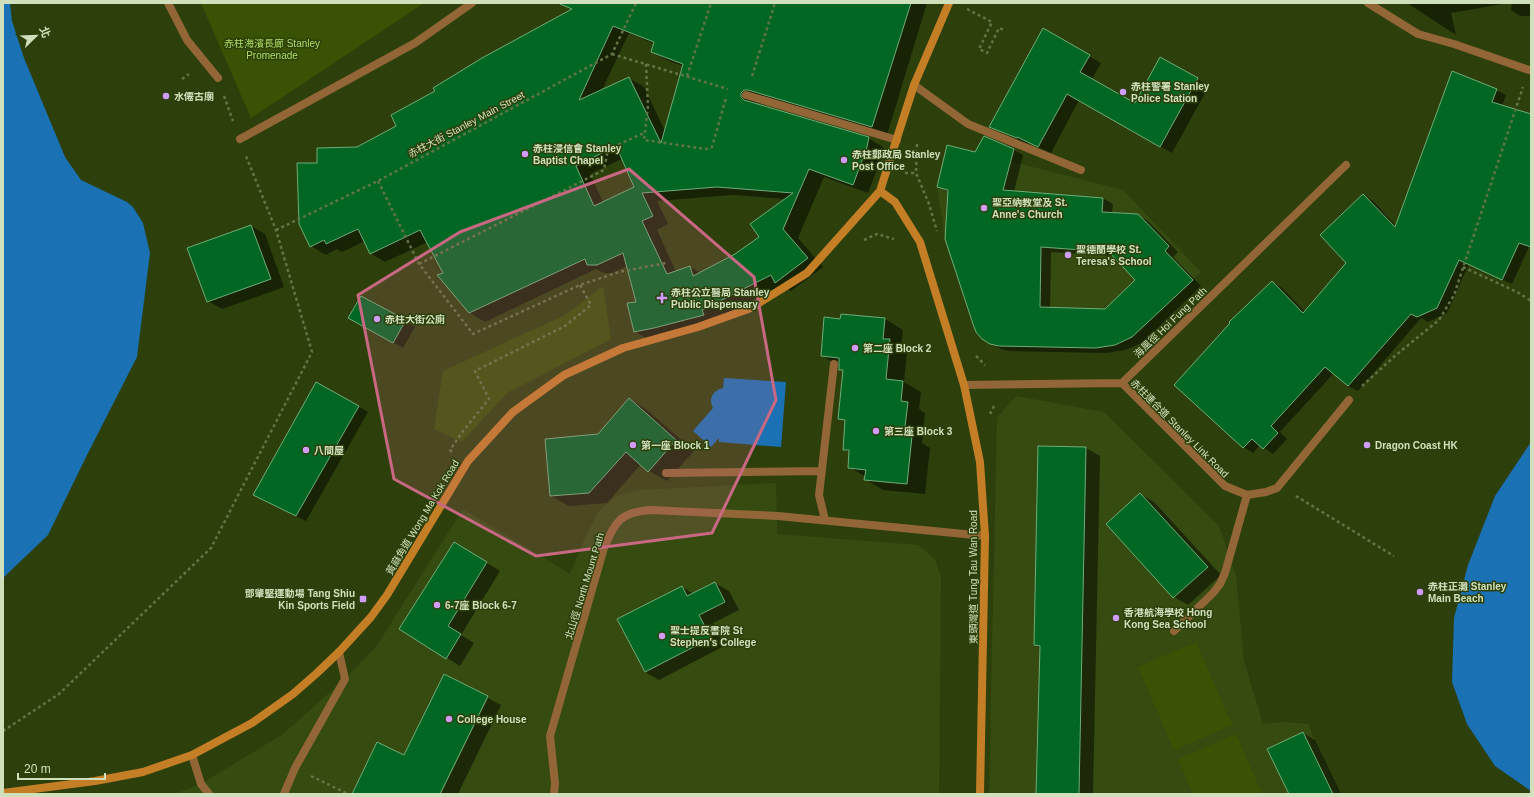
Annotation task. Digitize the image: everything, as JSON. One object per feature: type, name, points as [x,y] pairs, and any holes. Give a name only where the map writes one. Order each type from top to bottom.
[{"type":"street","points":[[168,3],[187,40],[218,78]]},
{"type":"street","points":[[240,139],[414,43],[472,3]]},
{"type":"street","name":"黃麻角道 Wong Ma Kok Road","points":[[3,793],[119,777],[143,772],[192,755],[252,723],[299,689],[339,652],[371,617],[468,461],[513,412],[564,375],[623,348],[698,327],[751,308],[807,274],[880,192],[914,85],[949,3]]},
{"type":"street","points":[[1368,3],[1418,34],[1454,44],[1529,70]]},
{"type":"street","points":[[914,85],[968,124],[1080,170]]},
{"type":"street","points":[[746,95],[897,140]]},
{"type":"street","name":"海風徑 Hoi Fung Path","points":[[1122,383],[1346,165]]},
{"type":"street","name":"東頭灣道 Tung Tau Wan Road","points":[[880,192],[895,202],[920,242],[964,386],[980,462],[985,536],[980,794]]},
{"type":"street","points":[[825,520],[819,495],[834,364]]},
{"type":"street","points":[[964,386],[1122,383]]},
{"type":"street","name":"赤柱連合道 Stanley Link Road","points":[[1122,383],[1225,486],[1247,494],[1266,492],[1277,488],[1349,400]]},
{"type":"street","points":[[666,473],[822,471]]},
{"type":"street","points":[[1174,631],[1220,584],[1225,573],[1247,494]]},
{"type":"street","name":"北山徑 North Mount Path","points":[[554,794],[555,783],[550,736],[604,548],[617,523],[624,516],[636,511],[651,510],[778,516],[985,536]]},
{"type":"street","points":[[284,794],[295,768],[345,679],[339,652]]},
{"type":"street","points":[[192,755],[201,784],[208,794]]},
{"type":"path","points":[[636,3],[612,54],[746,95],[775,3]]},
{"type":"path","points":[[687,76],[711,3]]},
{"type":"path","points":[[967,9],[992,22],[979,49],[987,53],[999,28],[1005,30]]},
{"type":"path","name":"赤柱大街 Stanley Main Street","points":[[276,230],[378,181],[612,54]]},
{"type":"path","points":[[646,64],[648,106],[644,140],[706,149],[712,146],[729,89]]},
{"type":"path","points":[[1359,390],[1396,355],[1439,320],[1454,296],[1529,70]]},
{"type":"path","points":[[3,731],[59,694],[212,548],[312,352],[276,230],[218,78]]},
{"type":"path","points":[[418,264],[604,170],[608,149],[644,133]]},
{"type":"path","points":[[378,181],[418,264],[474,334],[580,285],[619,272],[666,263]]},
{"type":"path","points":[[860,241],[877,234],[894,238],[897,244]]},
{"type":"path","points":[[1463,266],[1519,293],[1531,301]]},
{"type":"path","points":[[463,431],[489,400],[475,371],[565,326],[590,305],[580,285]]},
{"type":"path","points":[[1292,494],[1394,556]]},
{"type":"path","points":[[295,768],[348,794]]},
{"type":"highlighted area","points":[[629,169],[754,277],[776,400],[712,533],[536,556],[394,479],[358,295],[460,232]]},
{"type":"shaded area","name":"聖德蘭學校 St. Teresa's School","points":[[947,145],[1123,190],[1201,272],[1132,337],[1115,345],[1096,348],[999,346],[982,339],[976,332],[973,324],[945,239],[937,187]]},
{"type":"shaded area","name":"香港航海學校 Hong Kong Sea School","points":[[1016,396],[1104,412],[1219,526],[1236,576],[1244,661],[1263,724],[1283,722],[1308,724],[1339,794],[989,794],[997,418]]},
{"type":"shaded area","name":"聖士提反書院 St Stephen's College","points":[[776,483],[777,534],[918,545],[935,559],[941,578],[939,794],[174,794],[201,784],[283,734],[345,679],[376,647],[463,509],[570,574],[586,535],[599,511],[616,496],[639,490]]},
{"type":"green space","name":"赤柱海濱長廊 Stanley Promenade","points":[[201,3],[424,3],[251,118]]},
{"type":"green space","points":[[603,286],[611,339],[507,393],[462,442],[434,429],[443,371],[565,315]]},
{"type":"green space","points":[[1196,642],[1232,725],[1174,750],[1138,667]]},
{"type":"green space","points":[[1236,734],[1262,794],[1193,794],[1178,759]]},
{"type":"water","points":[[3,3],[10,3],[12,21],[24,58],[65,157],[81,180],[127,202],[133,207],[143,223],[150,253],[137,357],[48,535],[3,578]]},
{"type":"water","points":[[724,378],[786,382],[781,447],[719,442],[719,438],[711,447],[693,431],[713,408],[711,401],[712,395],[719,389],[723,388]]},
{"type":"water","points":[[1531,442],[1531,791],[1495,766],[1467,724],[1452,682],[1454,618],[1468,565],[1495,496]]},
{"type":"building","points":[[911,3],[872,127],[748,90],[744,90],[741,93],[741,97],[744,100],[869,137],[867,147],[853,185],[809,169],[783,229],[808,258],[775,283],[771,275],[702,310],[704,315],[634,332],[627,303],[636,302],[623,253],[597,265],[587,265],[585,259],[469,313],[437,275],[443,273],[420,230],[370,254],[358,229],[326,244],[324,240],[310,247],[299,224],[297,163],[317,163],[317,148],[357,147],[396,126],[391,115],[435,91],[433,88],[482,58],[572,9],[560,4]],"holes":[[[613,26],[654,42],[651,52],[683,64],[661,143],[629,77],[579,100]],[[616,146],[634,187],[594,206],[576,166]],[[717,187],[793,193],[750,224],[759,237],[735,254],[693,276],[690,266],[667,274],[642,221],[653,216],[642,193]]]},
{"type":"building","points":[[1043,28],[1090,55],[1080,72],[1135,103],[1160,57],[1198,78],[1160,147],[1067,94],[1038,147],[1017,137],[989,127]]},
{"type":"building","points":[[1452,71],[1497,89],[1492,102],[1531,114],[1531,247],[1519,243],[1502,280],[1459,260],[1437,308],[1417,317],[1411,314],[1348,386],[1325,367],[1271,426],[1278,433],[1263,449],[1252,439],[1243,448],[1174,385],[1230,323],[1229,322],[1272,281],[1303,313],[1346,263],[1320,235],[1363,194],[1395,227]]},
{"type":"building","name":"聖德蘭學校 St. Teresa's School","points":[[984,136],[1014,149],[1003,190],[1103,198],[1102,212],[1138,214],[1169,246],[1165,251],[1193,280],[1132,337],[1115,345],[1096,348],[999,346],[990,344],[982,339],[976,332],[973,324],[945,239],[948,190],[937,187],[947,145],[975,152]],"holes":[[[1041,247],[1109,252],[1135,280],[1105,309],[1040,307]]]},
{"type":"building","points":[[251,225],[271,279],[207,302],[187,248]]},
{"type":"building","name":"赤柱大街公廁","points":[[361,296],[406,320],[393,343],[348,318]]},
{"type":"building","points":[[841,314],[885,318],[883,339],[890,339],[886,379],[903,381],[901,401],[908,402],[904,435],[912,436],[907,484],[864,480],[866,470],[848,468],[849,450],[843,450],[845,420],[838,419],[843,370],[839,370],[839,358],[821,356],[824,317],[840,319]]},
{"type":"building","name":"八間屋","points":[[316,382],[359,406],[296,516],[253,495]]},
{"type":"building","name":"第一座 Block 1","points":[[629,398],[676,440],[648,472],[626,452],[589,493],[550,496],[545,439],[598,434]]},
{"type":"building","points":[[1038,446],[1086,447],[1079,794],[1036,794],[1040,646],[1034,645]]},
{"type":"building","points":[[1140,493],[1208,567],[1173,598],[1106,524]]},
{"type":"building","name":"6-7座 Block 6-7","points":[[454,542],[487,562],[448,626],[461,634],[446,659],[399,629]]},
{"type":"building","points":[[715,582],[725,602],[699,615],[711,638],[645,672],[617,619],[682,586],[687,596]]},
{"type":"building","name":"College House","points":[[444,674],[488,696],[440,794],[352,794],[377,742],[404,755]]},
{"type":"building","points":[[1303,732],[1333,794],[1289,794],[1267,749]]},
{"type":"place","name":"赤柱警署 Stanley Police Station","points":[[1123,92]]},
{"type":"place","name":"水僊古廟","points":[[166,96]]},
{"type":"place","name":"赤柱浸信會 Stanley Baptist Chapel","points":[[525,154]]},
{"type":"place","name":"赤柱郵政局 Stanley Post Office","points":[[844,160]]},
{"type":"place","name":"聖亞納教堂及 St. Anne's Church","points":[[984,208]]},
{"type":"place","name":"聖德蘭學校 St. Teresa's School","points":[[1068,255]]},
{"type":"place","name":"赤柱公立醫局 Stanley Public Dispensary","points":[[662,298]]},
{"type":"place","name":"赤柱大街公廁","points":[[377,319]]},
{"type":"place","name":"第二座 Block 2","points":[[855,348]]},
{"type":"place","name":"第三座 Block 3","points":[[876,431]]},
{"type":"place","name":"第一座 Block 1","points":[[633,445]]},
{"type":"place","name":"Dragon Coast HK","points":[[1367,445]]},
{"type":"place","name":"八間屋","points":[[306,450]]},
{"type":"place","name":"赤柱正灘 Stanley Main Beach","points":[[1420,592]]},
{"type":"place","name":"鄧肇堅運動場 Tang Shiu Kin Sports Field","points":[[363,599]]},
{"type":"place","name":"6-7座 Block 6-7","points":[[437,605]]},
{"type":"place","name":"香港航海學校 Hong Kong Sea School","points":[[1116,618]]},
{"type":"place","name":"聖士提反書院 St Stephen's College","points":[[662,636]]},
{"type":"place","name":"College House","points":[[449,719]]}]
